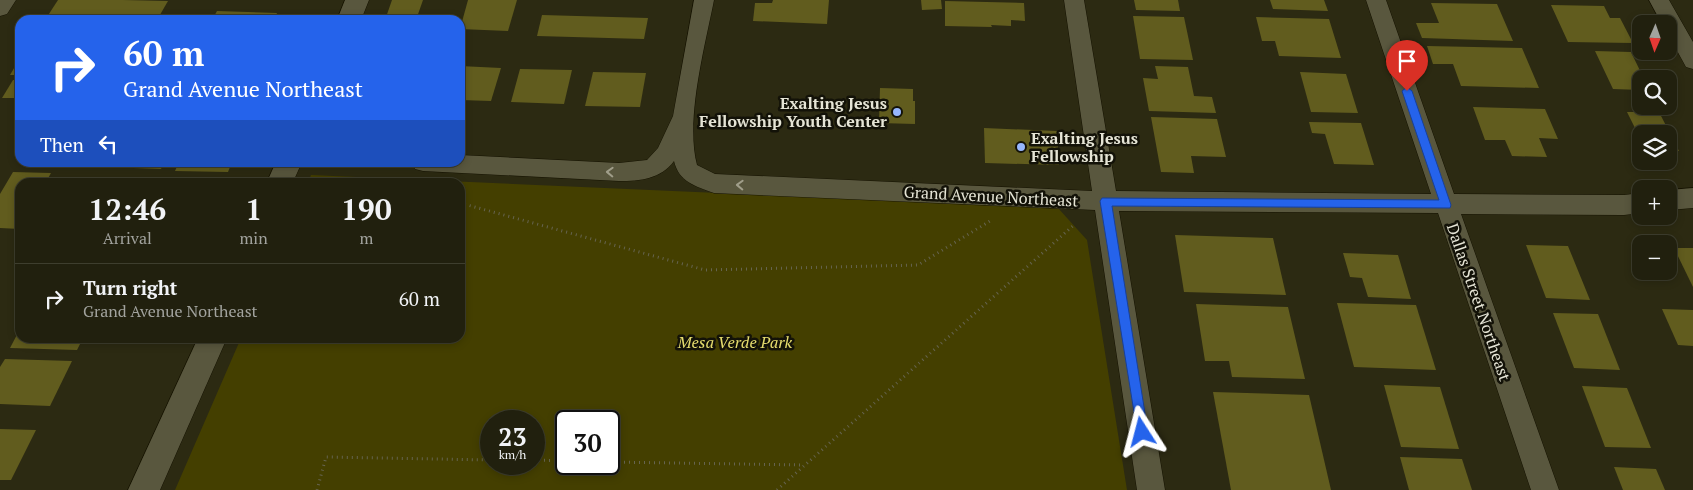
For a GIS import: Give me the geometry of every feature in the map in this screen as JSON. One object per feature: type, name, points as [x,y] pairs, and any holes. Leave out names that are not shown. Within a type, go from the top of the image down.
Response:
[{"type":"street","points":[[0,9],[6,0]]},
{"type":"street","points":[[351,15],[358,0]]},
{"type":"street","points":[[465,164],[619,172],[648,170],[658,166],[664,159],[684,115],[704,0]]},
{"type":"street","points":[[1074,0],[1151,490]]},
{"type":"street","name":"Dallas Street Northeast","points":[[1376,0],[1545,490]]},
{"type":"street","points":[[1659,0],[1693,61]]},
{"type":"street","name":"Grand Avenue Northeast","points":[[684,115],[685,162],[688,169],[701,178],[714,183],[1106,201],[1446,205],[1632,203]]},
{"type":"street","points":[[1677,199],[1693,198]]},
{"type":"street","points":[[144,490],[210,343]]},
{"type":"path","points":[[465,204],[705,270],[918,265],[988,221],[997,221]]},
{"type":"path","points":[[776,490],[1079,220],[1070,220]]},
{"type":"path","points":[[317,490],[326,457],[480,460]]},
{"type":"path","points":[[620,462],[804,465]]},
{"type":"green space","name":"Mesa Verde Park","points":[[311,175],[379,178],[310,178]]},
{"type":"green space","name":"Mesa Verde Park","points":[[465,182],[1058,208],[1087,240],[1127,490],[175,490],[239,343],[465,343]]},
{"type":"building","points":[[58,0],[168,1],[160,15],[48,15]]},
{"type":"building","points":[[392,0],[423,0],[418,15],[387,15]]},
{"type":"building","points":[[468,0],[517,0],[508,31],[465,29],[464,15]]},
{"type":"building","points":[[773,0],[829,0],[827,24],[753,21],[755,3],[772,3]]},
{"type":"building","points":[[921,0],[941,0],[942,9],[922,10]]},
{"type":"building","points":[[1134,0],[1178,0],[1180,11],[1136,10]]},
{"type":"building","points":[[1270,0],[1324,0],[1328,11],[1273,9]]},
{"type":"building","points":[[945,1],[1024,3],[1025,21],[1011,20],[1011,26],[945,26]]},
{"type":"building","points":[[1431,3],[1497,4],[1513,41],[1422,38],[1416,23],[1439,23]]},
{"type":"building","points":[[1551,5],[1604,6],[1610,18],[1620,18],[1632,43],[1568,42]]},
{"type":"building","points":[[217,11],[277,13],[276,15],[215,15]]},
{"type":"building","points":[[542,15],[648,18],[644,39],[537,36]]},
{"type":"building","points":[[1133,16],[1184,17],[1193,60],[1140,59]]},
{"type":"building","points":[[1256,17],[1329,19],[1341,58],[1279,56],[1275,41],[1262,41]]},
{"type":"building","points":[[1427,46],[1522,48],[1539,88],[1461,86],[1453,64],[1433,64]]},
{"type":"building","points":[[1595,51],[1631,52],[1632,60],[1635,60],[1640,70],[1632,70],[1632,90],[1613,89]]},
{"type":"building","points":[[15,66],[15,75],[10,75]]},
{"type":"building","points":[[465,66],[501,68],[491,101],[465,100]]},
{"type":"building","points":[[1155,66],[1188,67],[1194,96],[1212,97],[1216,113],[1149,111],[1143,78],[1158,79]]},
{"type":"building","points":[[520,69],[572,70],[564,104],[511,102]]},
{"type":"building","points":[[593,72],[646,73],[640,107],[585,106]]},
{"type":"building","points":[[1300,72],[1346,74],[1358,113],[1311,112]]},
{"type":"building","points":[[13,80],[15,80],[15,98],[2,98]]},
{"type":"building","name":"Exalting Jesus Fellowship Youth Center","points":[[880,88],[913,89],[915,124],[879,123]]},
{"type":"building","points":[[1473,107],[1545,109],[1558,139],[1539,138],[1547,157],[1512,156],[1505,140],[1485,140]]},
{"type":"building","points":[[1627,112],[1632,112],[1632,115],[1661,115],[1666,125],[1634,125]]},
{"type":"building","points":[[1151,117],[1217,119],[1226,157],[1191,156],[1194,173],[1161,172]]},
{"type":"building","points":[[1309,122],[1361,123],[1374,165],[1334,164],[1325,134],[1312,133]]},
{"type":"building","name":"Exalting Jesus Fellowship","points":[[984,128],[1057,131],[1059,165],[985,163]]},
{"type":"building","points":[[106,167],[162,167],[161,169]]},
{"type":"building","points":[[177,167],[230,167],[228,172],[175,171]]},
{"type":"building","points":[[13,172],[51,173],[48,178],[15,178],[15,229],[0,228],[0,194]]},
{"type":"building","points":[[1175,235],[1273,238],[1286,295],[1184,292]]},
{"type":"building","points":[[1526,245],[1568,246],[1590,300],[1546,298]]},
{"type":"building","points":[[1677,248],[1693,248],[1693,287],[1677,254]]},
{"type":"building","points":[[1343,253],[1398,255],[1411,299],[1368,297],[1362,278],[1350,277]]},
{"type":"building","points":[[1337,303],[1416,305],[1436,370],[1354,367]]},
{"type":"building","points":[[1196,304],[1288,307],[1305,379],[1232,377],[1229,361],[1205,361]]},
{"type":"building","points":[[1662,309],[1693,310],[1693,346],[1678,345]]},
{"type":"building","points":[[1553,313],[1598,314],[1620,370],[1574,368]]},
{"type":"building","points":[[15,338],[15,343],[80,343],[77,350],[10,348]]},
{"type":"building","points":[[5,359],[72,361],[50,406],[0,404],[0,367]]},
{"type":"building","points":[[1384,385],[1440,387],[1459,449],[1401,447]]},
{"type":"building","points":[[1582,386],[1627,388],[1651,448],[1605,447]]},
{"type":"building","points":[[1213,392],[1309,395],[1331,490],[1231,490]]},
{"type":"building","points":[[0,429],[36,430],[11,480],[0,480]]},
{"type":"building","points":[[1400,457],[1462,459],[1472,490],[1409,490]]},
{"type":"building","points":[[1614,467],[1656,469],[1665,490],[1623,490]]},
{"type":"place","name":"Exalting Jesus Fellowship Youth Center","points":[[897,112]]},
{"type":"place","name":"Exalting Jesus Fellowship","points":[[1021,147]]},
{"type":"route","points":[[1142,432],[1106,201],[1446,205],[1407,91]]}]
